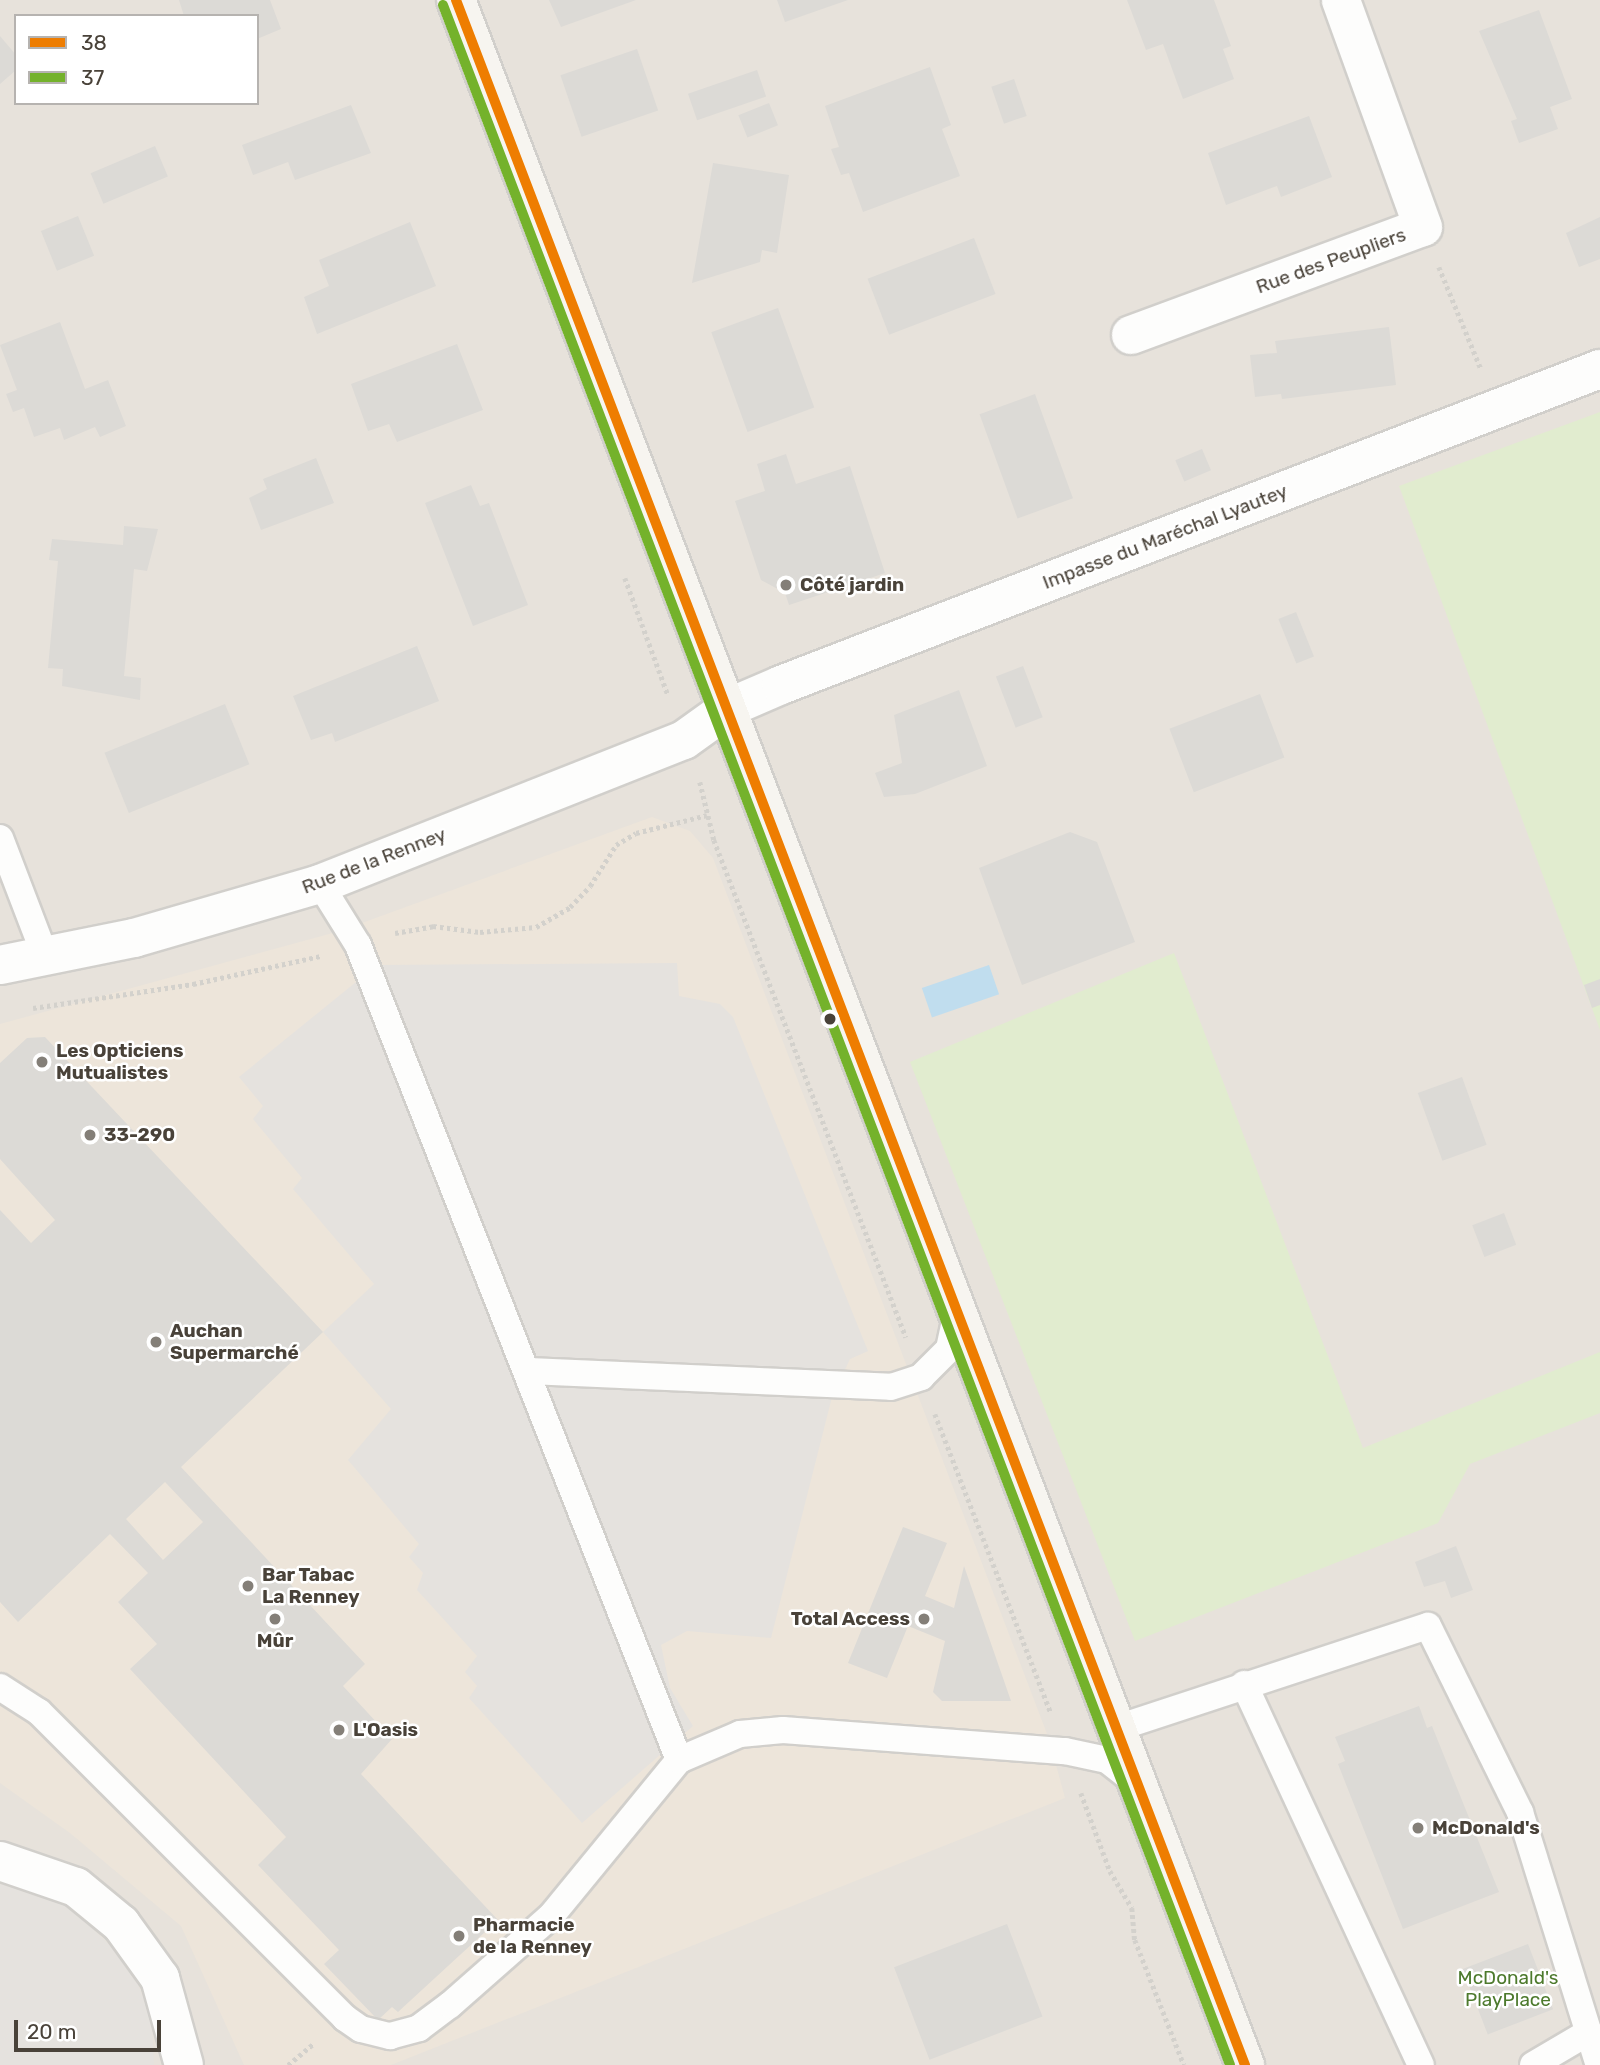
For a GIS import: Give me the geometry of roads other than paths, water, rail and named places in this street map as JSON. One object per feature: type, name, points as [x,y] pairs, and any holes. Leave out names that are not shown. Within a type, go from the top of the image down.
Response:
[{"type":"main road","points":[[456,0],[730,707],[956,1315],[1245,2065]]},
{"type":"street","name":"Rue des Peupliers","points":[[1131,335],[1423,227],[1353,3]]},
{"type":"street","name":"Impasse du Maréchal Lyautey","points":[[730,707],[1600,369]]},
{"type":"street","name":"Rue de la Renney","points":[[0,965],[134,938],[320,884],[684,740],[730,707]]},
{"type":"street","points":[[0,1861],[76,1888],[121,1924],[160,1979],[184,2065]]},
{"type":"lane","points":[[0,838],[45,956]]},
{"type":"lane","points":[[320,884],[358,945],[529,1371],[678,1760]]},
{"type":"lane","points":[[529,1371],[849,1382],[891,1387],[921,1377],[950,1349],[956,1315]]},
{"type":"lane","points":[[1117,1728],[1244,1684],[1428,1626],[1520,1812],[1599,2065]]},
{"type":"lane","points":[[1244,1684],[1421,2065]]},
{"type":"lane","points":[[0,1688],[39,1712],[345,2018],[361,2029],[390,2036],[419,2028],[552,1915],[678,1760],[740,1734],[783,1730],[1065,1751],[1107,1760],[1139,1786]]},
{"type":"lane","points":[[1533,2065],[1589,2032]]},
{"type":"water","points":[[989,965],[999,994],[932,1017],[922,988]]},
{"type":"place","name":"Côté jardin","points":[[786,585]]},
{"type":"place","name":"Les Opticiens Mutualistes","points":[[42,1062]]},
{"type":"place","name":"33-290","points":[[90,1135]]},
{"type":"place","name":"Auchan Supermarché","points":[[156,1342]]},
{"type":"place","name":"Bar Tabac La Renney","points":[[248,1586]]},
{"type":"place","name":"Mûr","points":[[275,1619]]},
{"type":"place","name":"Total Access","points":[[924,1619]]},
{"type":"place","name":"L'Oasis","points":[[339,1730]]},
{"type":"place","name":"McDonald's","points":[[1418,1828]]},
{"type":"place","name":"Pharmacie de la Renney","points":[[459,1936]]},
{"type":"park label","name":"McDonald's PlayPlace","points":[[1508,1989]]}]
